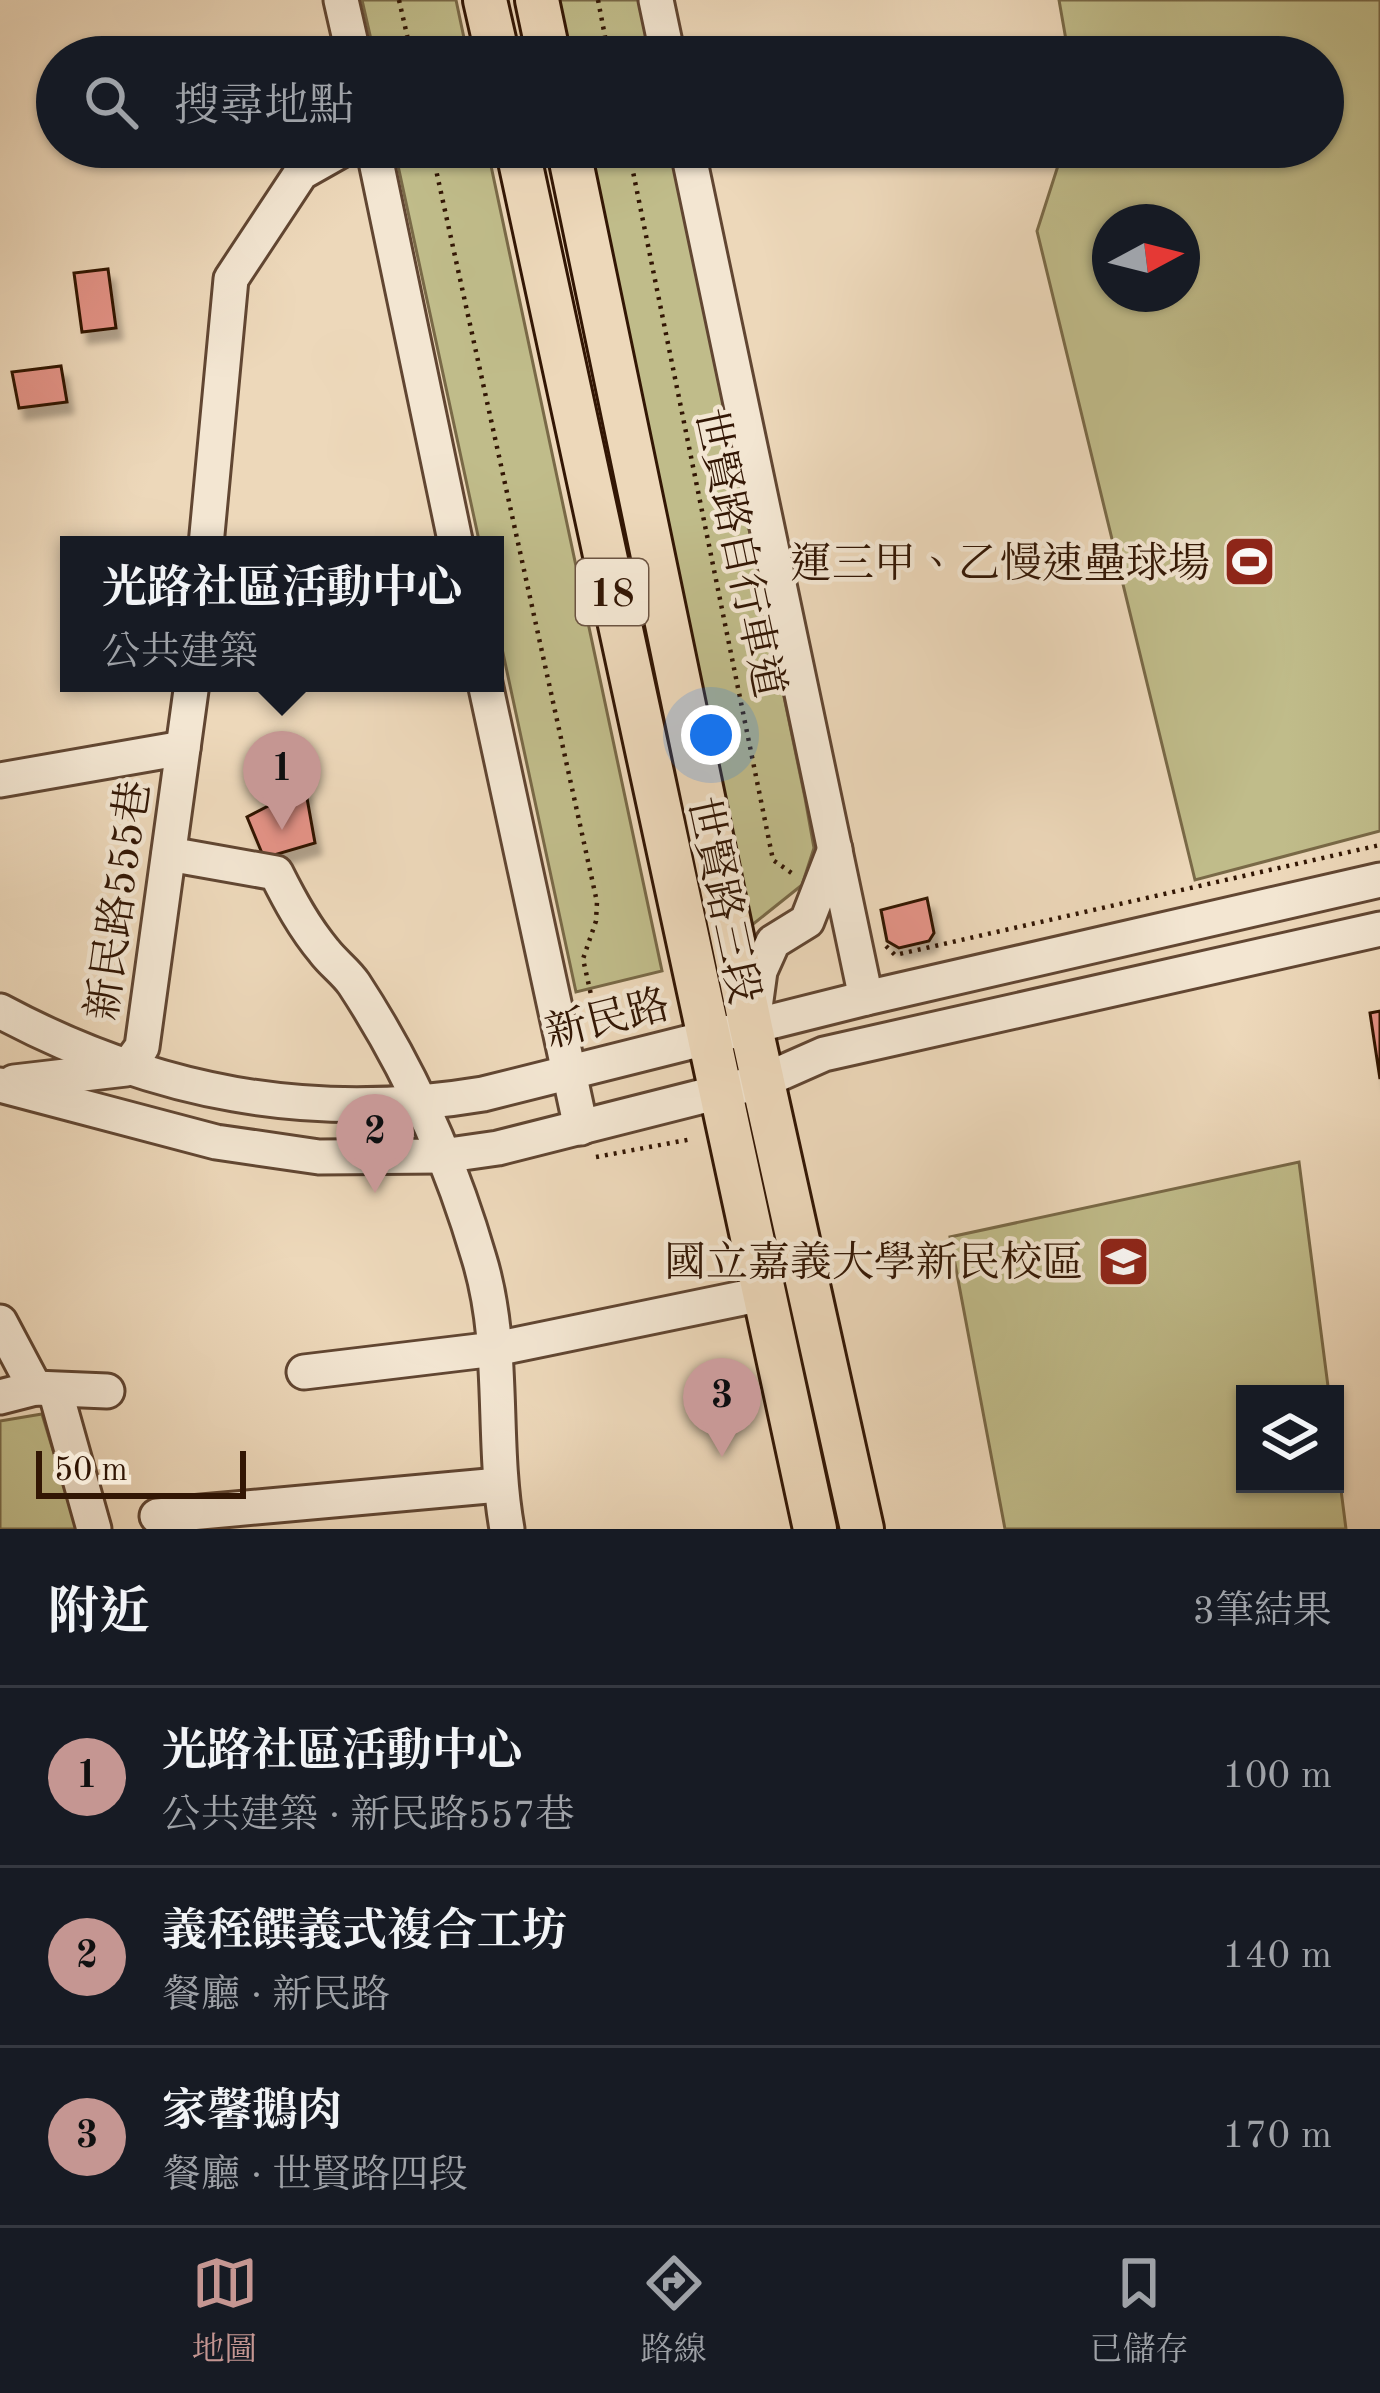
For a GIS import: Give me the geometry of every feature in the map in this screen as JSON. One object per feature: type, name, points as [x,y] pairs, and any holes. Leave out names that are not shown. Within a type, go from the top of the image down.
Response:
[{"type":"main road","points":[[485,0],[493,36]]},
{"type":"main road","points":[[537,0],[545,36]]},
{"type":"main road","name":"世賢路三段","points":[[522,168],[708,1038]]},
{"type":"main road","name":"世賢路三段","points":[[572,168],[752,1028]]},
{"type":"main road","name":"18","points":[[752,1028],[862,1529]]},
{"type":"main road","name":"18","points":[[708,1038],[815,1529]]},
{"type":"street","points":[[341,0],[349,36]]},
{"type":"street","points":[[656,0],[664,36]]},
{"type":"street","points":[[207,536],[231,279],[301,173],[310,168]]},
{"type":"street","points":[[377,168],[454,536]]},
{"type":"street","points":[[691,168],[866,998]]},
{"type":"street","name":"新民路555巷","points":[[0,1084],[126,1069],[142,1048],[191,692]]},
{"type":"street","points":[[487,692],[582,1144]]},
{"type":"street","points":[[0,780],[183,748]]},
{"type":"street","name":"世賢路三段","points":[[752,1028],[760,971],[773,942],[807,921],[836,849]]},
{"type":"street","points":[[170,854],[277,873],[304,924],[351,979],[421,1105],[479,1259],[495,1348],[500,1485],[507,1529]]},
{"type":"street","name":"新民路","points":[[0,1011],[126,1069],[220,1094],[348,1107],[421,1105],[1380,880]]},
{"type":"street","points":[[0,1084],[216,1142],[319,1157],[442,1156],[582,1144],[719,1091],[764,1081],[824,1054],[1380,929]]},
{"type":"street","points":[[304,1372],[495,1348],[762,1294]]},
{"type":"street","points":[[0,1322],[45,1389],[94,1529]]},
{"type":"street","points":[[0,1397],[45,1389],[107,1391]]},
{"type":"street","points":[[158,1516],[500,1485]]},
{"type":"path","points":[[399,0],[407,36]]},
{"type":"path","points":[[598,0],[605,36]]},
{"type":"path","points":[[436,168],[597,902],[583,959],[594,1008]]},
{"type":"path","name":"世賢路自行車道","points":[[632,168],[773,860],[800,879],[807,921]]},
{"type":"path","points":[[883,944],[895,955],[1380,844]]},
{"type":"path","points":[[582,1144],[692,1139]]},
{"type":"shaded area","points":[[362,0],[456,0],[464,36],[370,36]]},
{"type":"shaded area","points":[[557,0],[640,0],[648,36],[565,36]]},
{"type":"shaded area","name":"運三甲、乙慢速壘球場","points":[[1059,0],[1380,0],[1380,831],[1195,880],[1037,231],[1057,168],[1344,168],[1344,36],[1065,36]]},
{"type":"shaded area","points":[[399,168],[491,168],[662,971],[576,992],[504,658],[504,536],[478,536]]},
{"type":"shaded area","points":[[591,168],[674,168],[805,798],[814,848],[802,885],[747,929]]},
{"type":"shaded area","points":[[1299,1162],[1328,1385],[1236,1385],[1236,1493],[1341,1493],[1346,1529],[1005,1529],[950,1237]]},
{"type":"shaded area","points":[[42,1414],[77,1529],[0,1529],[0,1421]]},
{"type":"building","points":[[108,269],[116,328],[82,332],[74,273]]},
{"type":"building","points":[[61,366],[67,402],[19,408],[12,372]]},
{"type":"building","points":[[305,787],[315,843],[264,858],[247,817]]},
{"type":"building","points":[[927,898],[934,933],[929,941],[899,948],[887,941],[881,910]]},
{"type":"building","points":[[1380,1011],[1380,1079],[1370,1013]]},
{"type":"place","name":"運三甲、乙慢速壘球場","points":[[1249,562]]},
{"type":"place","name":"光路社區活動中心","points":[[282,830]]},
{"type":"place","name":"義秷饌義式複合工坊","points":[[375,1193]]},
{"type":"place","name":"國立嘉義大學新民校區","points":[[1123,1261]]},
{"type":"place","name":"家馨鵝肉","points":[[722,1457]]}]
